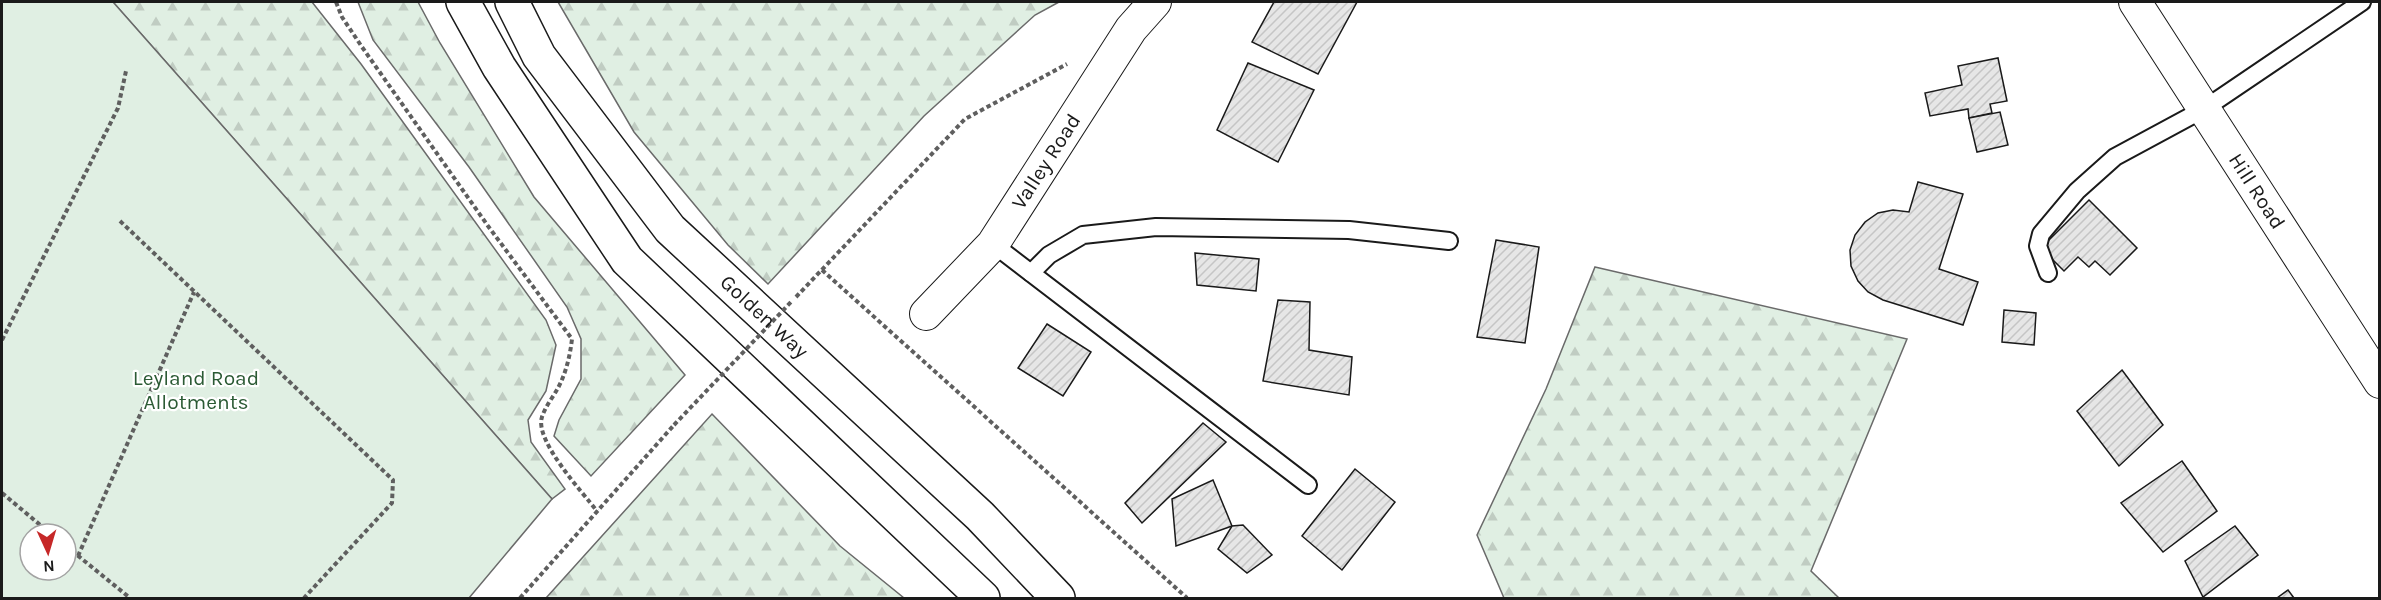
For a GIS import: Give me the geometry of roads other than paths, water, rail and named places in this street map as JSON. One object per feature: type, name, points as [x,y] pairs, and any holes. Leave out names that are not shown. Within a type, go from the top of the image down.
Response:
[{"type":"highway","points":[[463,2],[499,68],[627,260],[983,598]]},
{"type":"highway","name":"Golden Way","points":[[512,2],[539,56],[670,229],[980,516],[1058,598]]},
{"type":"street","name":"Valley Road","points":[[926,314],[993,244],[1131,29],[1155,2]]},
{"type":"street","name":"Hill Road","points":[[2135,2],[2379,382]]},
{"type":"lane","points":[[2048,273],[2038,246],[2041,234],[2077,191],[2115,157],[2204,109],[2362,2]]},
{"type":"lane","points":[[1031,273],[1049,255],[1083,235],[1156,227],[1349,230],[1449,242]]},
{"type":"lane","points":[[993,244],[1308,485]]},
{"type":"park label","name":"Leyland Road Allotments","points":[[196,390]]}]
